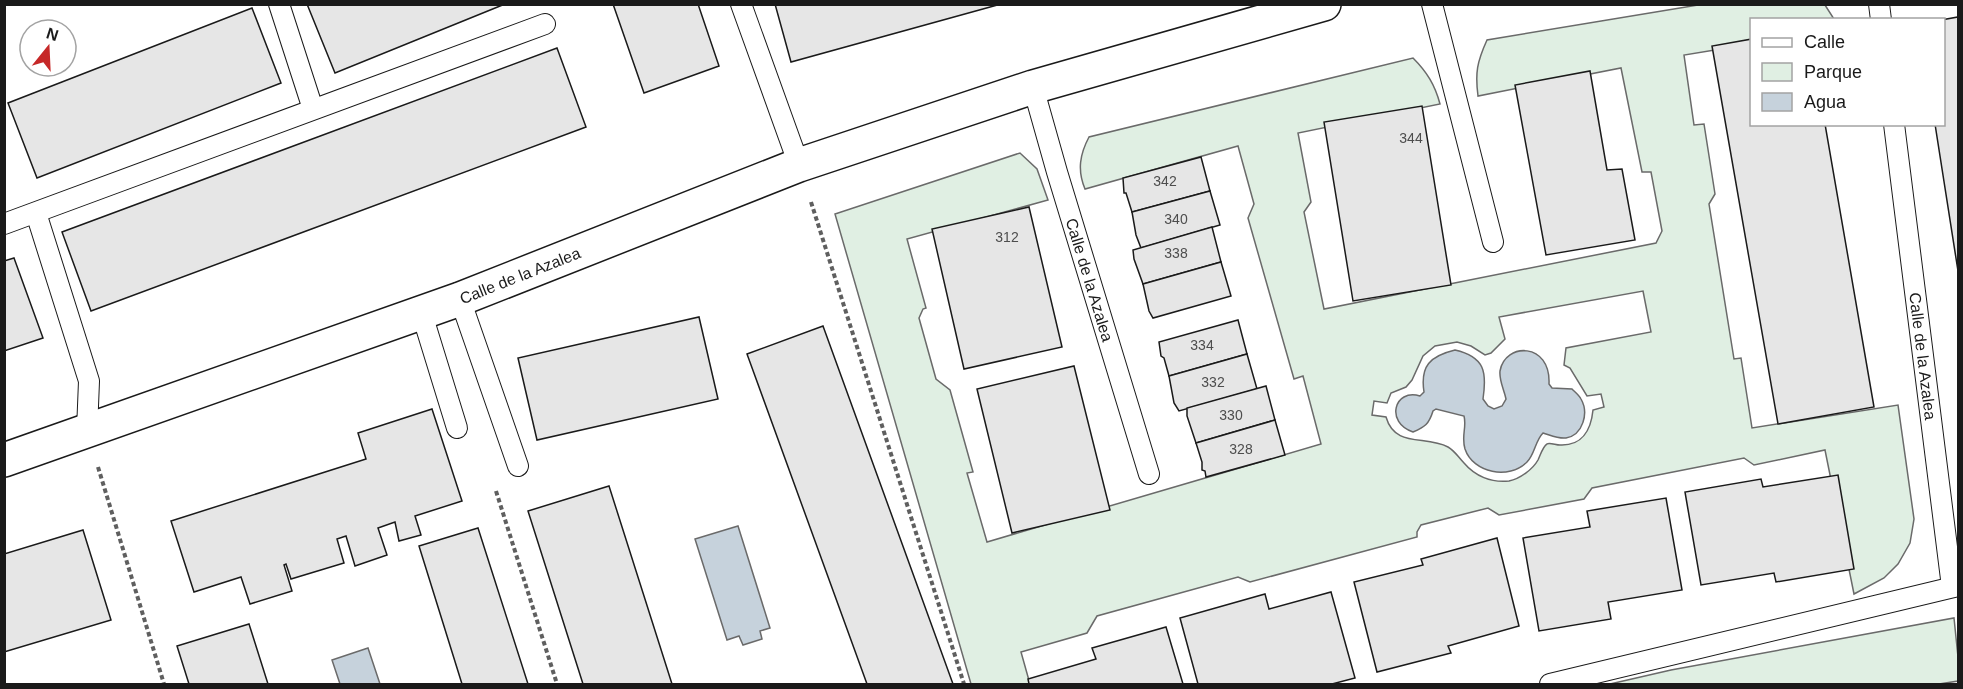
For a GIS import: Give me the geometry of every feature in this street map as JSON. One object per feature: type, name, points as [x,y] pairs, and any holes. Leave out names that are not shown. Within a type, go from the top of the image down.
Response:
[{"type":"street","name":"Calle de la Azalea","points":[[4,460],[460,298],[799,165],[1033,87],[1324,4]]},
{"type":"lane","points":[[279,4],[313,109]]},
{"type":"lane","points":[[741,4],[799,165]]},
{"type":"lane","points":[[1432,4],[1493,242]]},
{"type":"lane","points":[[4,224],[545,24]]},
{"type":"lane","name":"Calle de la Azalea","points":[[1033,87],[1060,184],[1149,474]]},
{"type":"lane","name":"Calle de la Azalea","points":[[1550,684],[1955,586],[1894,126]]},
{"type":"lane","points":[[36,213],[89,381],[87,431]]},
{"type":"lane","points":[[460,298],[518,466]]},
{"type":"lane","points":[[421,311],[456,428]]},
{"type":"path","points":[[799,165],[964,684]]},
{"type":"path","points":[[87,431],[164,684]]},
{"type":"path","points":[[494,484],[557,684]]},
{"type":"green space","points":[[1698,5],[1825,5],[1833,18],[1750,18],[1750,44],[1684,55],[1694,125],[1704,124],[1715,194],[1709,204],[1734,359],[1741,358],[1752,428],[1898,405],[1914,519],[1910,543],[1898,564],[1884,578],[1854,594],[1825,450],[1754,465],[1744,458],[1592,488],[1584,499],[1499,515],[1488,508],[1421,525],[1417,537],[1250,582],[1238,577],[1097,616],[1087,633],[1021,652],[1030,684],[971,684],[835,214],[1020,153],[1037,169],[1048,200],[907,239],[926,308],[923,309],[919,318],[936,379],[950,390],[973,472],[967,473],[987,542],[1321,444],[1303,376],[1294,379],[1248,218],[1254,204],[1238,146],[1085,189],[1081,175],[1081,162],[1089,137],[1413,58],[1430,79],[1440,104],[1298,133],[1311,202],[1304,212],[1324,309],[1656,243],[1662,231],[1651,172],[1642,172],[1621,68],[1478,96],[1477,81],[1481,55],[1487,40]],"holes":[[[1643,291],[1651,332],[1566,348],[1564,365],[1570,368],[1587,396],[1601,394],[1604,407],[1593,410],[1590,424],[1580,440],[1568,445],[1547,444],[1533,467],[1513,480],[1496,481],[1484,478],[1468,468],[1448,447],[1404,437],[1390,427],[1386,417],[1372,415],[1374,401],[1387,403],[1391,393],[1406,387],[1412,380],[1423,356],[1435,346],[1457,342],[1471,346],[1485,355],[1491,353],[1505,339],[1499,317]]]},
{"type":"green space","points":[[1954,618],[1958,681],[1939,684],[1610,684],[1671,670]]},
{"type":"water","points":[[1455,350],[1473,357],[1482,367],[1485,381],[1483,399],[1488,406],[1494,409],[1502,406],[1506,399],[1500,375],[1504,362],[1518,351],[1536,354],[1543,360],[1548,370],[1549,384],[1552,388],[1572,389],[1580,398],[1584,417],[1577,433],[1566,438],[1543,433],[1527,462],[1519,468],[1502,472],[1483,468],[1469,457],[1464,444],[1464,416],[1436,409],[1421,428],[1413,432],[1404,428],[1396,415],[1399,402],[1411,395],[1420,396],[1424,392],[1425,369],[1439,355]]},
{"type":"water","points":[[738,526],[770,628],[760,631],[762,639],[743,645],[739,636],[727,640],[695,539]]},
{"type":"water","points":[[368,648],[380,684],[340,684],[332,660]]},
{"type":"building","points":[[307,4],[505,4],[335,73]]},
{"type":"building","points":[[613,4],[698,4],[719,66],[644,93]]},
{"type":"building","points":[[775,4],[1001,4],[791,62]]},
{"type":"building","points":[[252,8],[281,83],[37,178],[8,103],[72,78],[78,78],[78,76]]},
{"type":"building","points":[[1958,17],[1958,271],[1935,126],[1945,126],[1945,19]]},
{"type":"building","points":[[1750,39],[1750,126],[1825,126],[1874,407],[1778,424],[1712,46]]},
{"type":"building","points":[[557,48],[586,127],[91,311],[62,232]]},
{"type":"building","points":[[1590,71],[1607,170],[1622,169],[1635,240],[1546,255],[1515,85]]},
{"type":"building","points":[[1422,106],[1451,285],[1353,301],[1324,122]]},
{"type":"building","points":[[1201,157],[1210,191],[1132,212],[1126,193],[1124,193],[1123,178]]},
{"type":"building","points":[[1210,191],[1220,225],[1141,248],[1132,212]]},
{"type":"building","points":[[1029,207],[1062,347],[964,369],[932,229]]},
{"type":"building","points":[[1212,227],[1221,262],[1143,284],[1133,250]]},
{"type":"building","points":[[14,258],[43,338],[4,351],[4,261]]},
{"type":"building","points":[[1221,262],[1231,296],[1153,318],[1149,311],[1143,284]]},
{"type":"building","points":[[699,317],[718,399],[537,440],[518,358]]},
{"type":"building","points":[[1238,320],[1247,354],[1169,376],[1164,358],[1161,356],[1159,342]]},
{"type":"building","points":[[823,326],[953,684],[867,684],[747,354]]},
{"type":"building","points":[[1247,354],[1257,389],[1179,411],[1174,403],[1169,376]]},
{"type":"building","points":[[1074,366],[1110,510],[1012,533],[977,389]]},
{"type":"building","points":[[1266,386],[1275,420],[1196,443],[1187,416],[1187,408]]},
{"type":"building","points":[[432,409],[462,501],[415,516],[421,535],[399,541],[395,522],[378,528],[387,555],[355,566],[346,536],[337,539],[344,563],[291,579],[286,564],[284,565],[292,591],[250,604],[241,577],[194,592],[171,521],[366,459],[358,433]]},
{"type":"building","points":[[1275,420],[1285,455],[1206,477],[1205,471],[1202,470],[1196,443]]},
{"type":"building","points":[[1838,475],[1854,569],[1776,582],[1774,573],[1701,585],[1685,492],[1761,479],[1763,487]]},
{"type":"building","points":[[609,486],[672,684],[583,684],[528,511]]},
{"type":"building","points":[[1666,498],[1682,590],[1608,602],[1611,619],[1539,631],[1523,538],[1590,527],[1587,511]]},
{"type":"building","points":[[478,528],[528,684],[462,684],[419,546]]},
{"type":"building","points":[[83,530],[111,620],[4,652],[4,554]]},
{"type":"building","points":[[1497,538],[1519,626],[1448,646],[1451,653],[1377,672],[1354,582],[1423,565],[1421,559]]},
{"type":"building","points":[[1331,592],[1355,678],[1332,684],[1198,684],[1180,618],[1265,594],[1269,609]]},
{"type":"building","points":[[249,624],[268,684],[189,684],[177,646]]},
{"type":"building","points":[[1166,627],[1183,684],[1029,684],[1028,679],[1096,659],[1092,648]]}]
